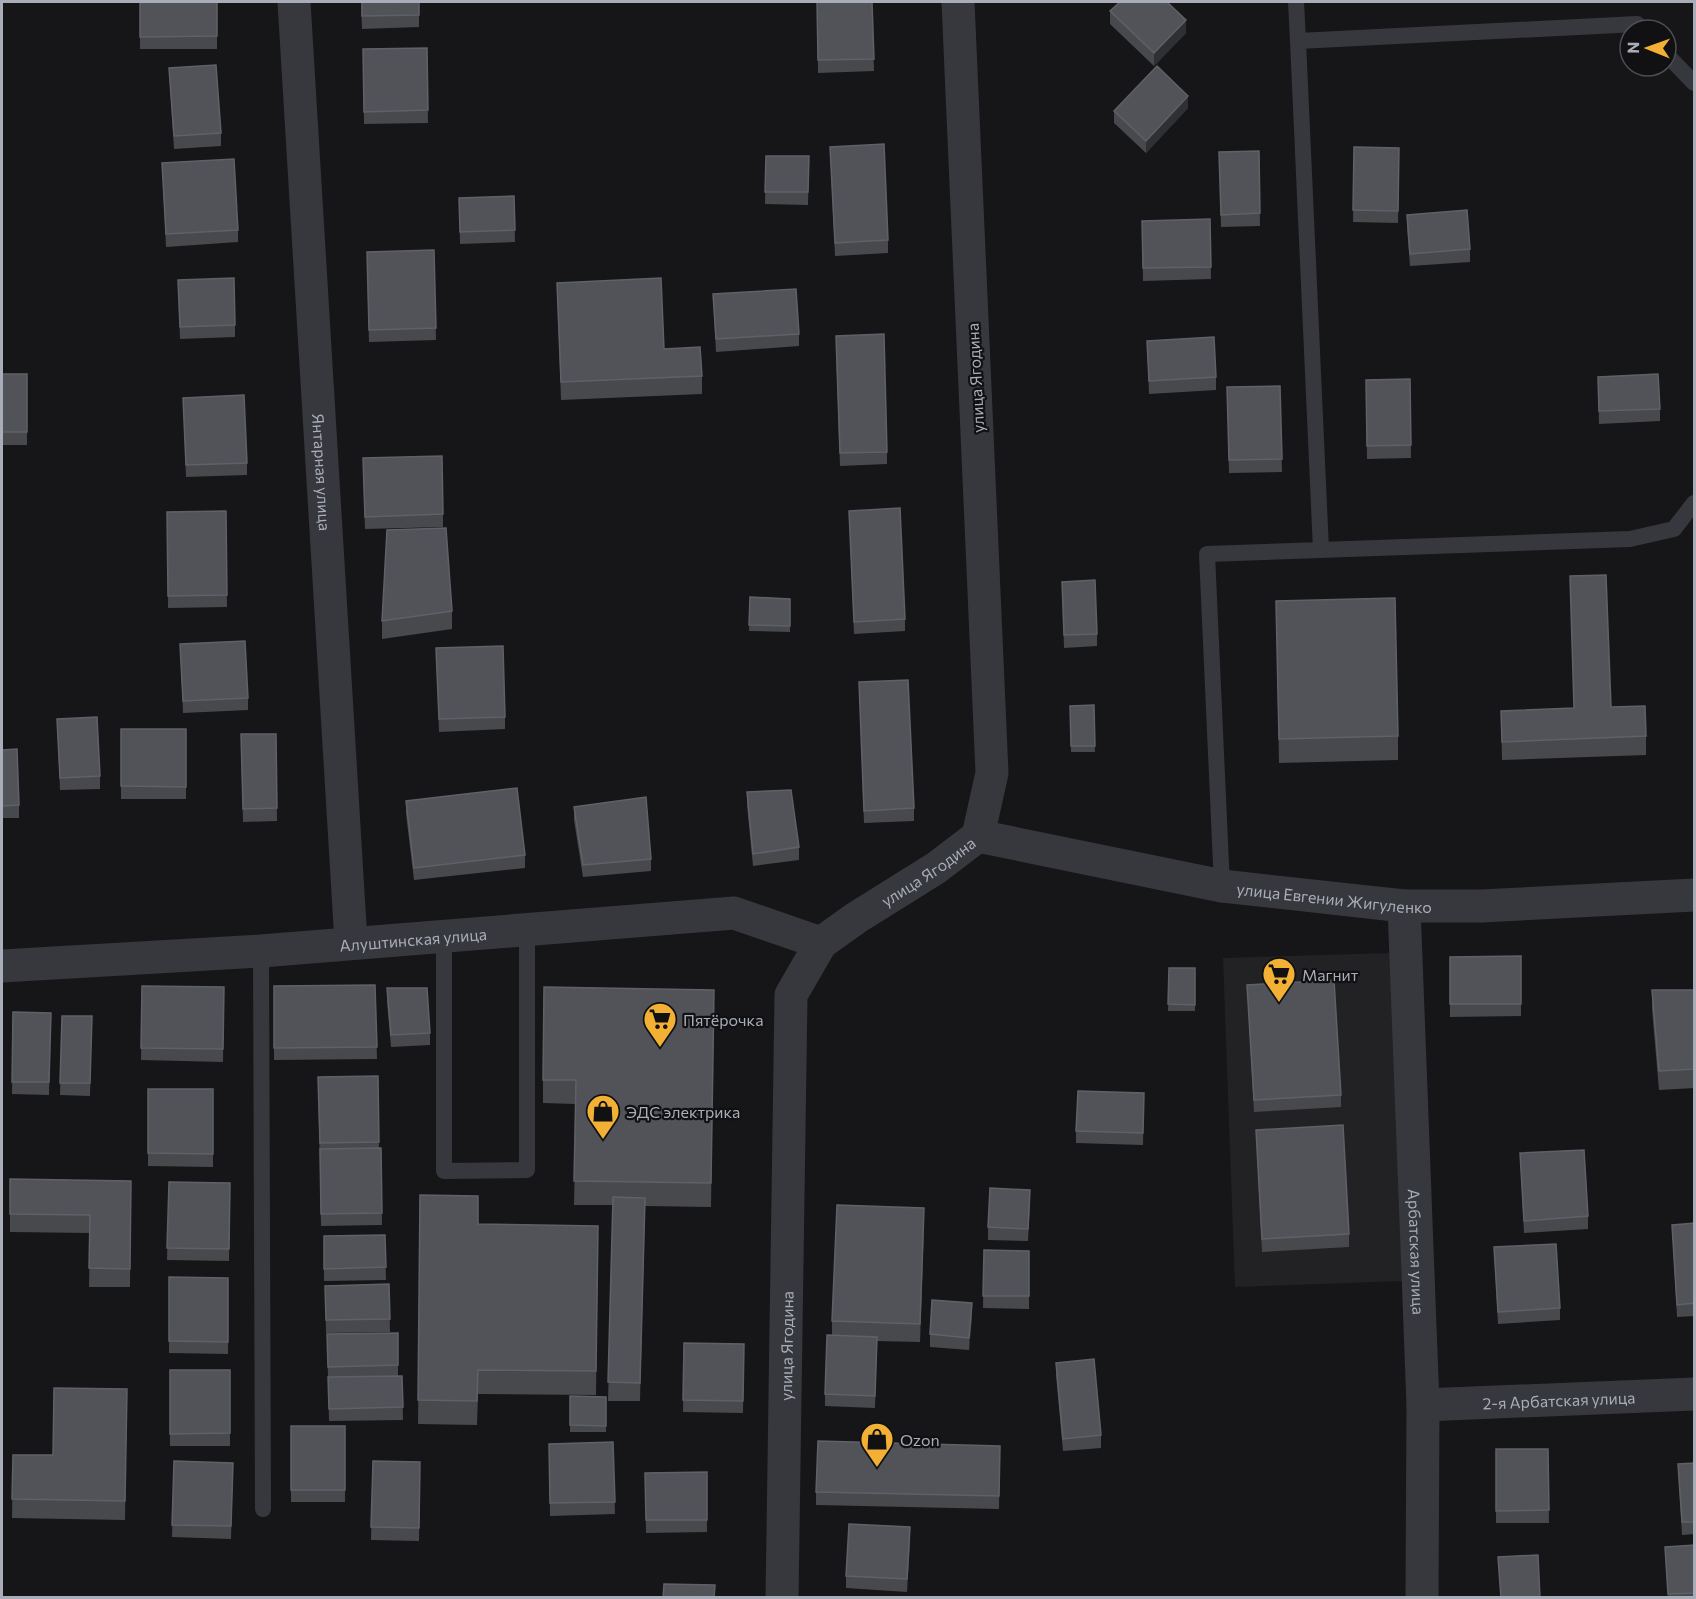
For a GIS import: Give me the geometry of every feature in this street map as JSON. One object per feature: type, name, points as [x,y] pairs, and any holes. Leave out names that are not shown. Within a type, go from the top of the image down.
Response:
[{"type":"street","name":"Янтарная улица","points":[[294,2],[351,942]]},
{"type":"street","name":"улица Ягодина","points":[[782,1598],[791,995],[821,943],[855,918],[936,868],[978,836],[992,773],[958,2]]},
{"type":"street","name":"улица Евгении Жигуленко","points":[[978,836],[1222,886],[1404,906],[1482,906],[1695,895]]},
{"type":"street","name":"Арбатская улица","points":[[1404,906],[1423,1406],[1422,1598]]},
{"type":"street","name":"Алуштинская улица","points":[[2,966],[261,951],[734,913],[821,943]]},
{"type":"street","name":"2-я Арбатская улица","points":[[1423,1406],[1695,1394]]},
{"type":"lane","points":[[1296,2],[1322,550]]},
{"type":"lane","points":[[1298,41],[1618,25]]},
{"type":"lane","points":[[1678,66],[1695,83]]},
{"type":"lane","points":[[1222,886],[1207,554],[1630,539],[1674,529],[1695,503]]},
{"type":"lane","points":[[444,935],[444,1171],[527,1170],[526,930]]},
{"type":"lane","points":[[261,951],[263,1509]]},
{"type":"shaded area","points":[[1392,953],[1402,1281],[1235,1287],[1223,958]]},
{"type":"building","points":[[140,2],[217,2],[217,36],[140,37]]},
{"type":"building","points":[[362,2],[419,2],[419,15],[362,16]]},
{"type":"building","points":[[817,2],[872,2],[874,59],[818,60]]},
{"type":"building","points":[[1120,2],[1167,2],[1186,20],[1154,53],[1110,11]]},
{"type":"building","points":[[427,48],[428,110],[364,112],[363,49]]},
{"type":"building","points":[[216,65],[221,133],[174,136],[169,68]]},
{"type":"building","points":[[1157,66],[1188,96],[1146,141],[1114,111]]},
{"type":"building","points":[[884,144],[888,240],[835,243],[830,147]]},
{"type":"building","points":[[1354,147],[1399,148],[1398,211],[1353,210]]},
{"type":"building","points":[[1259,151],[1260,213],[1221,215],[1219,152]]},
{"type":"building","points":[[766,156],[809,156],[808,192],[765,192]]},
{"type":"building","points":[[234,159],[238,230],[166,234],[162,163]]},
{"type":"building","points":[[514,196],[515,230],[460,232],[459,198]]},
{"type":"building","points":[[1467,210],[1470,249],[1410,254],[1407,215]]},
{"type":"building","points":[[1210,219],[1211,267],[1143,268],[1142,221]]},
{"type":"building","points":[[434,250],[436,328],[369,330],[367,252]]},
{"type":"building","points":[[234,278],[235,325],[180,327],[178,280]]},
{"type":"building","points":[[661,278],[664,349],[700,347],[702,376],[561,382],[557,283]]},
{"type":"building","points":[[796,289],[799,334],[716,339],[713,294]]},
{"type":"building","points":[[884,334],[887,452],[840,453],[836,336]]},
{"type":"building","points":[[1214,337],[1216,377],[1149,381],[1147,341]]},
{"type":"building","points":[[2,374],[27,374],[27,432],[2,432]]},
{"type":"building","points":[[1658,374],[1660,409],[1599,411],[1598,377]]},
{"type":"building","points":[[1410,379],[1411,445],[1367,446],[1366,380]]},
{"type":"building","points":[[1280,386],[1282,459],[1229,460],[1227,387]]},
{"type":"building","points":[[244,395],[247,463],[186,465],[183,398]]},
{"type":"building","points":[[442,456],[443,514],[365,517],[363,458]]},
{"type":"building","points":[[900,508],[905,619],[854,622],[849,511]]},
{"type":"building","points":[[226,511],[227,595],[168,596],[167,512]]},
{"type":"building","points":[[446,528],[452,611],[382,621],[387,530]]},
{"type":"building","points":[[1606,575],[1611,707],[1645,706],[1646,736],[1502,742],[1501,711],[1574,708],[1570,576]]},
{"type":"building","points":[[1095,580],[1097,634],[1064,635],[1062,582]]},
{"type":"building","points":[[750,597],[790,599],[790,626],[749,625]]},
{"type":"building","points":[[1395,598],[1398,736],[1279,739],[1276,601]]},
{"type":"building","points":[[245,641],[248,698],[183,701],[180,644]]},
{"type":"building","points":[[503,646],[505,717],[439,719],[436,648]]},
{"type":"building","points":[[908,680],[914,808],[864,811],[859,682]]},
{"type":"building","points":[[1094,705],[1095,746],[1071,746],[1070,706]]},
{"type":"building","points":[[97,717],[100,776],[60,778],[57,719]]},
{"type":"building","points":[[121,729],[186,729],[186,787],[121,786]]},
{"type":"building","points":[[241,734],[276,734],[277,808],[243,809]]},
{"type":"building","points":[[17,749],[19,805],[2,806],[2,750]]},
{"type":"building","points":[[517,788],[525,855],[414,868],[406,801]]},
{"type":"building","points":[[791,790],[799,847],[753,854],[747,792]]},
{"type":"building","points":[[646,797],[651,859],[583,865],[574,807]]},
{"type":"building","points":[[1521,956],[1521,1004],[1450,1004],[1450,957]]},
{"type":"building","points":[[1169,968],[1195,968],[1195,1005],[1168,1004]]},
{"type":"building","points":[[1334,980],[1341,1095],[1254,1100],[1247,985]]},
{"type":"building","points":[[375,985],[377,1047],[274,1048],[274,986]]},
{"type":"building","points":[[142,986],[224,987],[223,1049],[141,1048]]},
{"type":"building","points":[[544,987],[714,990],[711,1183],[574,1181],[576,1080],[543,1080]]},
{"type":"building","points":[[387,988],[427,988],[430,1033],[391,1035]]},
{"type":"building","points":[[1652,990],[1695,990],[1695,1069],[1659,1071]]},
{"type":"building","points":[[13,1012],[51,1013],[49,1082],[12,1082]]},
{"type":"building","points":[[62,1016],[92,1016],[90,1083],[60,1083]]},
{"type":"building","points":[[378,1076],[379,1142],[320,1143],[318,1077]]},
{"type":"building","points":[[148,1089],[213,1089],[213,1154],[148,1153]]},
{"type":"building","points":[[1078,1091],[1144,1093],[1143,1133],[1076,1131]]},
{"type":"building","points":[[1343,1125],[1349,1234],[1262,1239],[1256,1130]]},
{"type":"building","points":[[381,1148],[382,1213],[321,1214],[320,1149]]},
{"type":"building","points":[[1584,1150],[1588,1216],[1524,1221],[1520,1153]]},
{"type":"building","points":[[10,1179],[131,1181],[130,1269],[89,1268],[90,1215],[10,1214]]},
{"type":"building","points":[[169,1182],[230,1183],[229,1249],[167,1248]]},
{"type":"building","points":[[990,1188],[1030,1190],[1028,1229],[988,1227]]},
{"type":"building","points":[[420,1195],[478,1196],[478,1224],[598,1226],[596,1371],[478,1370],[477,1401],[418,1400]]},
{"type":"building","points":[[613,1197],[645,1198],[640,1383],[608,1382]]},
{"type":"building","points":[[837,1205],[924,1208],[920,1324],[832,1321]]},
{"type":"building","points":[[1695,1223],[1695,1303],[1677,1305],[1672,1225]]},
{"type":"building","points":[[385,1235],[386,1267],[324,1269],[324,1236]]},
{"type":"building","points":[[1556,1244],[1560,1308],[1498,1312],[1494,1247]]},
{"type":"building","points":[[984,1250],[1029,1251],[1029,1296],[983,1296]]},
{"type":"building","points":[[169,1277],[228,1278],[228,1342],[169,1341]]},
{"type":"building","points":[[389,1284],[390,1319],[326,1320],[325,1286]]},
{"type":"building","points":[[932,1300],[972,1303],[969,1338],[930,1334]]},
{"type":"building","points":[[398,1333],[398,1365],[328,1367],[327,1334]]},
{"type":"building","points":[[827,1335],[877,1337],[875,1396],[825,1394]]},
{"type":"building","points":[[684,1343],[744,1344],[743,1401],[683,1400]]},
{"type":"building","points":[[1094,1359],[1101,1435],[1063,1439],[1056,1363]]},
{"type":"building","points":[[170,1370],[230,1370],[230,1433],[170,1434]]},
{"type":"building","points":[[402,1376],[403,1407],[329,1409],[328,1377]]},
{"type":"building","points":[[54,1388],[127,1389],[125,1501],[12,1499],[13,1455],[53,1455]]},
{"type":"building","points":[[570,1396],[606,1397],[606,1426],[570,1425]]},
{"type":"building","points":[[291,1426],[345,1426],[345,1490],[291,1490]]},
{"type":"building","points":[[818,1441],[1000,1446],[999,1496],[816,1492]]},
{"type":"building","points":[[613,1442],[615,1502],[550,1503],[549,1444]]},
{"type":"building","points":[[1496,1449],[1548,1449],[1549,1510],[1496,1511]]},
{"type":"building","points":[[174,1461],[233,1463],[231,1526],[172,1525]]},
{"type":"building","points":[[373,1461],[420,1462],[419,1528],[371,1527]]},
{"type":"building","points":[[1695,1463],[1695,1522],[1682,1522],[1678,1464]]},
{"type":"building","points":[[707,1472],[707,1520],[646,1520],[645,1473]]},
{"type":"building","points":[[849,1524],[910,1527],[907,1579],[846,1576]]},
{"type":"building","points":[[1695,1545],[1695,1593],[1668,1594],[1665,1547]]},
{"type":"building","points":[[1538,1555],[1540,1598],[1501,1598],[1498,1557]]},
{"type":"building","points":[[664,1584],[715,1585],[714,1598],[663,1598]]},
{"type":"place","name":"Магнит","points":[[1279,1003]]},
{"type":"place","name":"Пятёрочка","points":[[660,1048]]},
{"type":"place","name":"ЭДС электрика","points":[[603,1140]]},
{"type":"place","name":"Ozon","points":[[877,1468]]}]
